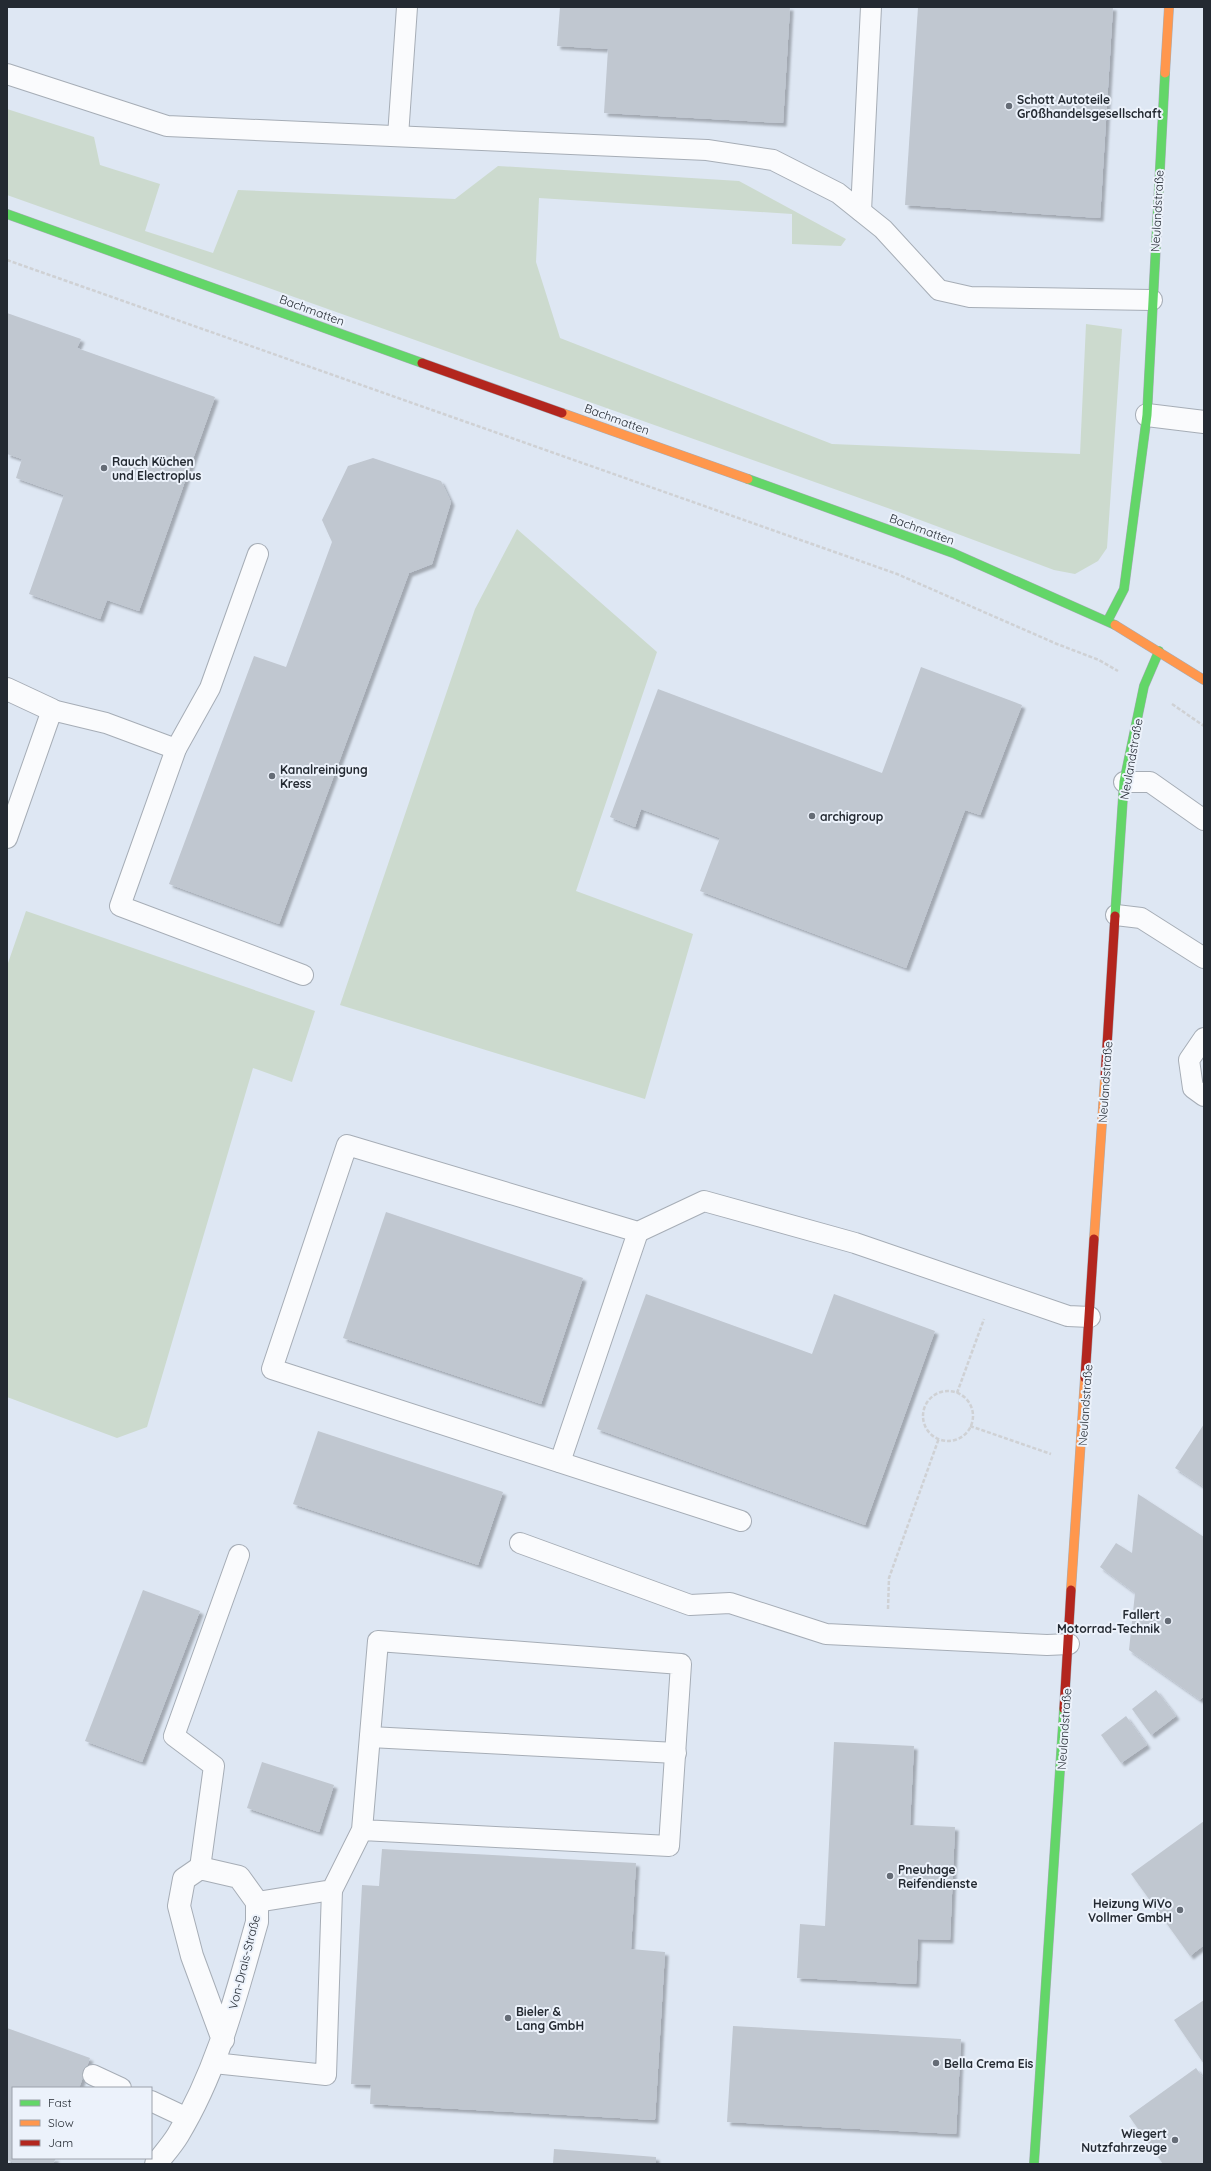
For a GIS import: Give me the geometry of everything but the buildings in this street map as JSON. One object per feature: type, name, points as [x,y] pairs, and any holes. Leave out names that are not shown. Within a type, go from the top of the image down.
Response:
[{"type":"street","name":"Neulandstraße","points":[[1108,620],[1124,589],[1147,415],[1169,7]]},
{"type":"street","name":"Bachmatten","points":[[7,214],[953,553],[1108,620],[1204,680]]},
{"type":"street","points":[[1147,415],[1204,422]]},
{"type":"street","name":"Neulandstraße","points":[[1034,2164],[1124,782],[1144,686],[1159,651]]},
{"type":"street","points":[[7,689],[52,710]]},
{"type":"street","name":"Von-Drais-Straße","points":[[156,2164],[178,2136],[214,2063],[223,2040],[257,1922],[257,1902],[238,1878],[200,1868],[184,1879],[179,1906],[192,1956],[223,2040]]},
{"type":"lane","points":[[398,136],[407,7]]},
{"type":"lane","points":[[861,211],[871,7]]},
{"type":"lane","points":[[7,74],[167,126],[707,150],[773,160],[838,194],[861,211],[883,229],[939,290],[970,297],[1152,300]]},
{"type":"lane","points":[[258,554],[210,688],[176,749],[120,906],[303,975]]},
{"type":"lane","points":[[7,838],[52,710],[106,724],[176,749]]},
{"type":"lane","points":[[1124,782],[1150,782],[1204,820]]},
{"type":"lane","points":[[1116,915],[1141,918],[1204,958]]},
{"type":"lane","points":[[1204,1038],[1188,1060],[1193,1088],[1204,1096]]},
{"type":"lane","points":[[741,1521],[272,1368],[347,1145],[638,1232],[704,1201],[855,1244],[1068,1316],[1090,1317]]},
{"type":"lane","points":[[560,1462],[638,1232]]},
{"type":"lane","points":[[520,1543],[690,1605],[730,1602],[826,1634],[1047,1645],[1069,1644]]},
{"type":"lane","points":[[200,1868],[214,1766],[174,1736],[239,1555]]},
{"type":"lane","points":[[214,2063],[326,2075],[332,1890],[362,1830],[378,1641],[682,1664],[669,1846],[362,1830]]},
{"type":"lane","points":[[370,1737],[676,1752]]},
{"type":"lane","points":[[257,1902],[332,1890]]},
{"type":"lane","points":[[93,2075],[119,2087]]},
{"type":"lane","points":[[152,2101],[187,2118]]},
{"type":"path","points":[[7,260],[897,574],[1057,644],[1099,660]]},
{"type":"path","points":[[1144,686],[1204,726]]},
{"type":"path","points":[[957,1394],[994,1291]]},
{"type":"path","points":[[948,1390],[966,1397],[974,1416],[970,1426],[967,1434],[948,1442],[930,1435],[922,1416],[930,1398],[948,1390]]},
{"type":"path","points":[[970,1426],[1052,1454]]},
{"type":"path","points":[[886,1637],[889,1578],[939,1438]]},
{"type":"green space","points":[[7,109],[94,137],[100,165],[160,184],[145,231],[213,253],[238,190],[455,199],[498,166],[739,181],[846,239],[841,246],[792,244],[792,214],[539,198],[536,262],[560,338],[832,444],[1080,454],[1086,324],[1122,329],[1107,548],[1098,561],[1075,574],[1054,570],[896,511],[7,195]]},
{"type":"green space","points":[[517,529],[657,652],[576,891],[693,934],[645,1099],[340,1005],[475,609]]},
{"type":"green space","points":[[26,911],[315,1011],[292,1082],[253,1068],[147,1427],[117,1438],[7,1397],[7,966]]},
{"type":"traffic: fast","points":[[1108,620],[1124,589],[1147,415],[1165,73]]},
{"type":"traffic: fast","points":[[7,214],[422,363]]},
{"type":"traffic: fast","points":[[748,479],[953,553],[1115,625]]},
{"type":"traffic: fast","points":[[1115,916],[1124,782],[1144,686],[1159,651]]},
{"type":"traffic: fast","points":[[1034,2164],[1064,1709]]},
{"type":"traffic: slow","points":[[1165,73],[1169,7]]},
{"type":"traffic: slow","points":[[562,413],[748,479]]},
{"type":"traffic: slow","points":[[1115,625],[1204,680]]},
{"type":"traffic: slow","points":[[1094,1239],[1105,1078]]},
{"type":"traffic: slow","points":[[1071,1590],[1085,1378]]},
{"type":"traffic: jam","points":[[422,363],[562,413]]},
{"type":"traffic: jam","points":[[1105,1078],[1115,916]]},
{"type":"traffic: jam","points":[[1085,1378],[1094,1239]]},
{"type":"traffic: jam","points":[[1064,1709],[1071,1590]]},
{"type":"place","name":"Schott Autoteile Gr0ßhandelsgesellschaft","points":[[1009,106]]},
{"type":"place","name":"Rauch Küchen und Electroplus","points":[[104,468]]},
{"type":"place","name":"Kanalreinigung Kress","points":[[272,776]]},
{"type":"place","name":"archigroup","points":[[812,816]]},
{"type":"place","name":"Fallert Motorrad-Technik","points":[[1168,1621]]},
{"type":"place","name":"Pneuhage Reifendienste","points":[[890,1876]]},
{"type":"place","name":"Heizung WiVo Vollmer GmbH","points":[[1180,1910]]},
{"type":"place","name":"Bieler & Lang GmbH","points":[[508,2018]]},
{"type":"place","name":"Bella Crema Eis","points":[[936,2063]]},
{"type":"place","name":"Wiegert Nutzfahrzeuge","points":[[1175,2140]]}]
